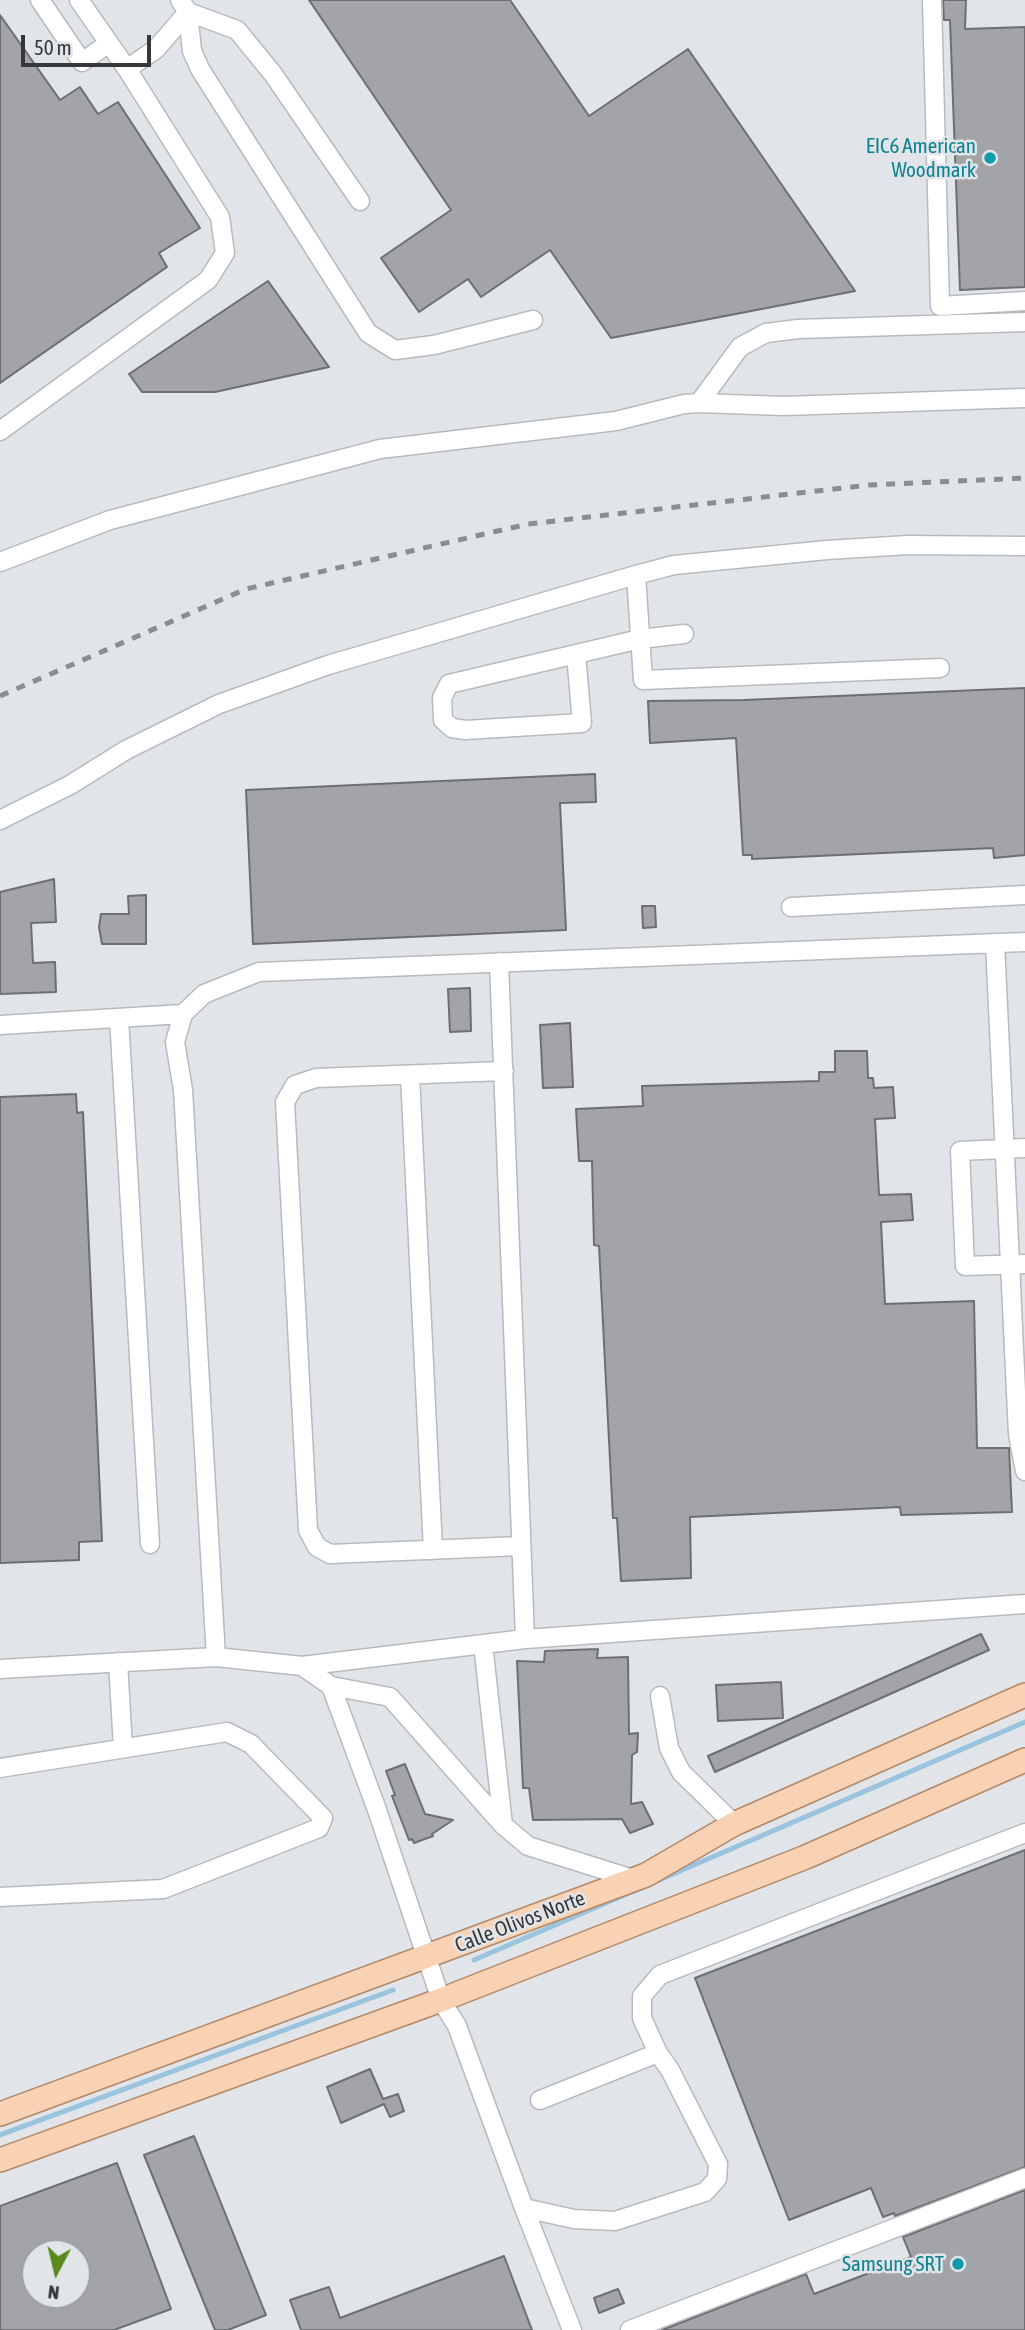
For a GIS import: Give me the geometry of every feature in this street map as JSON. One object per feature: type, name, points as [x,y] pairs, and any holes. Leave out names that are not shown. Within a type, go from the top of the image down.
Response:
[{"type":"main road","name":"Calle Olivos Norte","points":[[0,2114],[633,1879],[669,1863],[734,1824],[1025,1695]]},
{"type":"main road","name":"Calle Olivos Norte","points":[[0,2160],[441,2000],[858,1836],[1025,1760]]},
{"type":"street","points":[[40,0],[82,62],[109,43]]},
{"type":"street","points":[[0,431],[208,280],[225,253],[220,217],[127,69],[79,0]]},
{"type":"street","points":[[932,0],[940,306],[1025,301]]},
{"type":"street","points":[[127,69],[156,49],[184,6]]},
{"type":"street","points":[[184,6],[237,30],[273,74],[360,201]]},
{"type":"street","points":[[184,6],[192,51],[200,69],[368,333],[395,350],[434,345],[533,320]]},
{"type":"street","points":[[699,402],[740,347],[766,333],[798,328],[1025,322]]},
{"type":"street","points":[[0,562],[110,520],[380,449],[616,421],[699,402],[784,406],[1025,398]]},
{"type":"street","points":[[0,820],[70,785],[126,750],[219,704],[394,644],[636,575],[674,565],[827,550],[908,545],[1025,546]]},
{"type":"street","points":[[636,575],[643,680],[940,668]]},
{"type":"street","points":[[576,654],[582,723],[465,730],[452,728],[443,720],[442,698],[449,684],[576,654],[640,639],[684,634]]},
{"type":"street","points":[[791,907],[1025,895]]},
{"type":"street","points":[[216,1657],[183,1090],[175,1042],[183,1014],[204,994],[259,972],[1025,942]]},
{"type":"street","points":[[995,943],[1005,1149],[1018,1265],[1018,1434],[1025,1471]]},
{"type":"street","points":[[499,962],[525,1639]]},
{"type":"street","points":[[0,1025],[183,1014]]},
{"type":"street","points":[[119,1018],[150,1544]]},
{"type":"street","points":[[503,1071],[316,1078],[295,1085],[285,1102],[308,1531],[317,1547],[330,1554],[520,1546]]},
{"type":"street","points":[[410,1074],[433,1550]]},
{"type":"street","points":[[1018,1265],[965,1266],[960,1151],[1025,1148]]},
{"type":"street","points":[[0,1669],[216,1657],[302,1666],[525,1639],[1025,1604]]},
{"type":"street","points":[[483,1644],[503,1825]]},
{"type":"street","points":[[118,1662],[123,1748]]},
{"type":"street","points":[[302,1666],[331,1686],[390,1697],[503,1825],[528,1846],[633,1879]]},
{"type":"street","points":[[331,1686],[376,1807],[441,2000],[457,2026],[572,2330]]},
{"type":"street","points":[[660,1696],[669,1748],[681,1772],[734,1824]]},
{"type":"street","points":[[0,1768],[227,1732],[251,1744],[323,1818],[319,1828],[163,1889],[0,1897]]},
{"type":"street","points":[[524,2208],[574,2219],[615,2221],[705,2192],[717,2179],[718,2164],[642,2018],[642,1996],[660,1975],[1025,1833]]},
{"type":"street","points":[[540,2100],[658,2053]]},
{"type":"street","points":[[630,2330],[1025,2178]]},
{"type":"building","points":[[309,0],[510,0],[589,116],[688,49],[855,291],[611,338],[550,250],[481,297],[468,279],[419,312],[381,258],[451,210]]},
{"type":"building","name":"EIC6 American Woodmark","points":[[943,0],[966,0],[965,29],[1025,27],[1025,287],[960,290],[950,20],[944,20]]},
{"type":"building","points":[[0,15],[60,100],[80,87],[98,114],[118,102],[200,228],[159,253],[167,267],[0,383]]},
{"type":"building","points":[[268,281],[329,367],[215,392],[142,392],[129,374]]},
{"type":"building","points":[[1025,688],[1025,855],[994,858],[993,848],[752,859],[752,855],[743,855],[736,738],[650,743],[648,701],[744,700]]},
{"type":"building","points":[[595,774],[596,802],[560,803],[566,930],[253,944],[246,790]]},
{"type":"building","points":[[54,879],[56,922],[31,923],[33,963],[55,962],[56,992],[0,994],[0,892]]},
{"type":"building","points":[[146,895],[146,944],[102,944],[99,927],[101,914],[129,914],[128,896]]},
{"type":"building","points":[[642,906],[655,906],[656,927],[643,928]]},
{"type":"building","points":[[470,988],[471,1031],[450,1032],[448,989]]},
{"type":"building","points":[[570,1023],[573,1087],[543,1088],[540,1025]]},
{"type":"building","points":[[835,1051],[867,1051],[868,1078],[873,1078],[874,1088],[893,1087],[895,1118],[875,1119],[879,1195],[911,1194],[913,1220],[881,1222],[885,1304],[974,1301],[977,1448],[1009,1448],[1012,1512],[901,1515],[900,1507],[690,1517],[691,1578],[621,1581],[617,1518],[613,1518],[599,1246],[594,1245],[592,1161],[579,1161],[576,1109],[643,1106],[642,1086],[819,1081],[819,1072],[835,1072]]},
{"type":"building","points":[[76,1094],[77,1113],[83,1112],[102,1541],[79,1542],[79,1560],[0,1563],[0,1097]]},
{"type":"building","points":[[981,1634],[989,1650],[715,1772],[708,1756]]},
{"type":"building","points":[[598,1649],[597,1658],[628,1657],[629,1734],[638,1733],[637,1752],[632,1755],[631,1804],[642,1802],[653,1824],[630,1833],[622,1819],[533,1820],[529,1788],[523,1788],[517,1661],[544,1662],[545,1651]]},
{"type":"building","points":[[781,1682],[783,1718],[718,1721],[716,1685]]},
{"type":"building","points":[[405,1764],[425,1814],[453,1820],[432,1834],[433,1836],[414,1843],[412,1839],[409,1840],[392,1796],[395,1795],[386,1771]]},
{"type":"building","points":[[1025,1850],[1025,2167],[895,2216],[894,2213],[883,2217],[871,2188],[789,2220],[695,1978]]},
{"type":"building","points":[[370,2069],[383,2099],[398,2094],[404,2111],[390,2117],[384,2104],[341,2123],[327,2087]]},
{"type":"building","points":[[194,2136],[266,2315],[228,2330],[215,2330],[144,2155]]},
{"type":"building","points":[[117,2163],[171,2309],[114,2330],[0,2330],[0,2206]]},
{"type":"building","name":"Samsung SRT","points":[[1025,2190],[1025,2330],[662,2330],[806,2274],[814,2294],[911,2257],[903,2237]]},
{"type":"building","points":[[504,2256],[532,2330],[301,2330],[290,2300],[329,2287],[340,2318]]},
{"type":"building","points":[[618,2289],[624,2303],[599,2313],[594,2298]]},
{"type":"waterway","points":[[474,1960],[1025,1722]]},
{"type":"waterway","points":[[0,2135],[393,1990]]},
{"type":"railway","points":[[0,696],[246,589],[528,524],[869,485],[1025,478]]},
{"type":"place","name":"EIC6 American Woodmark","points":[[990,158]]},
{"type":"place","name":"Samsung SRT","points":[[958,2264]]}]
